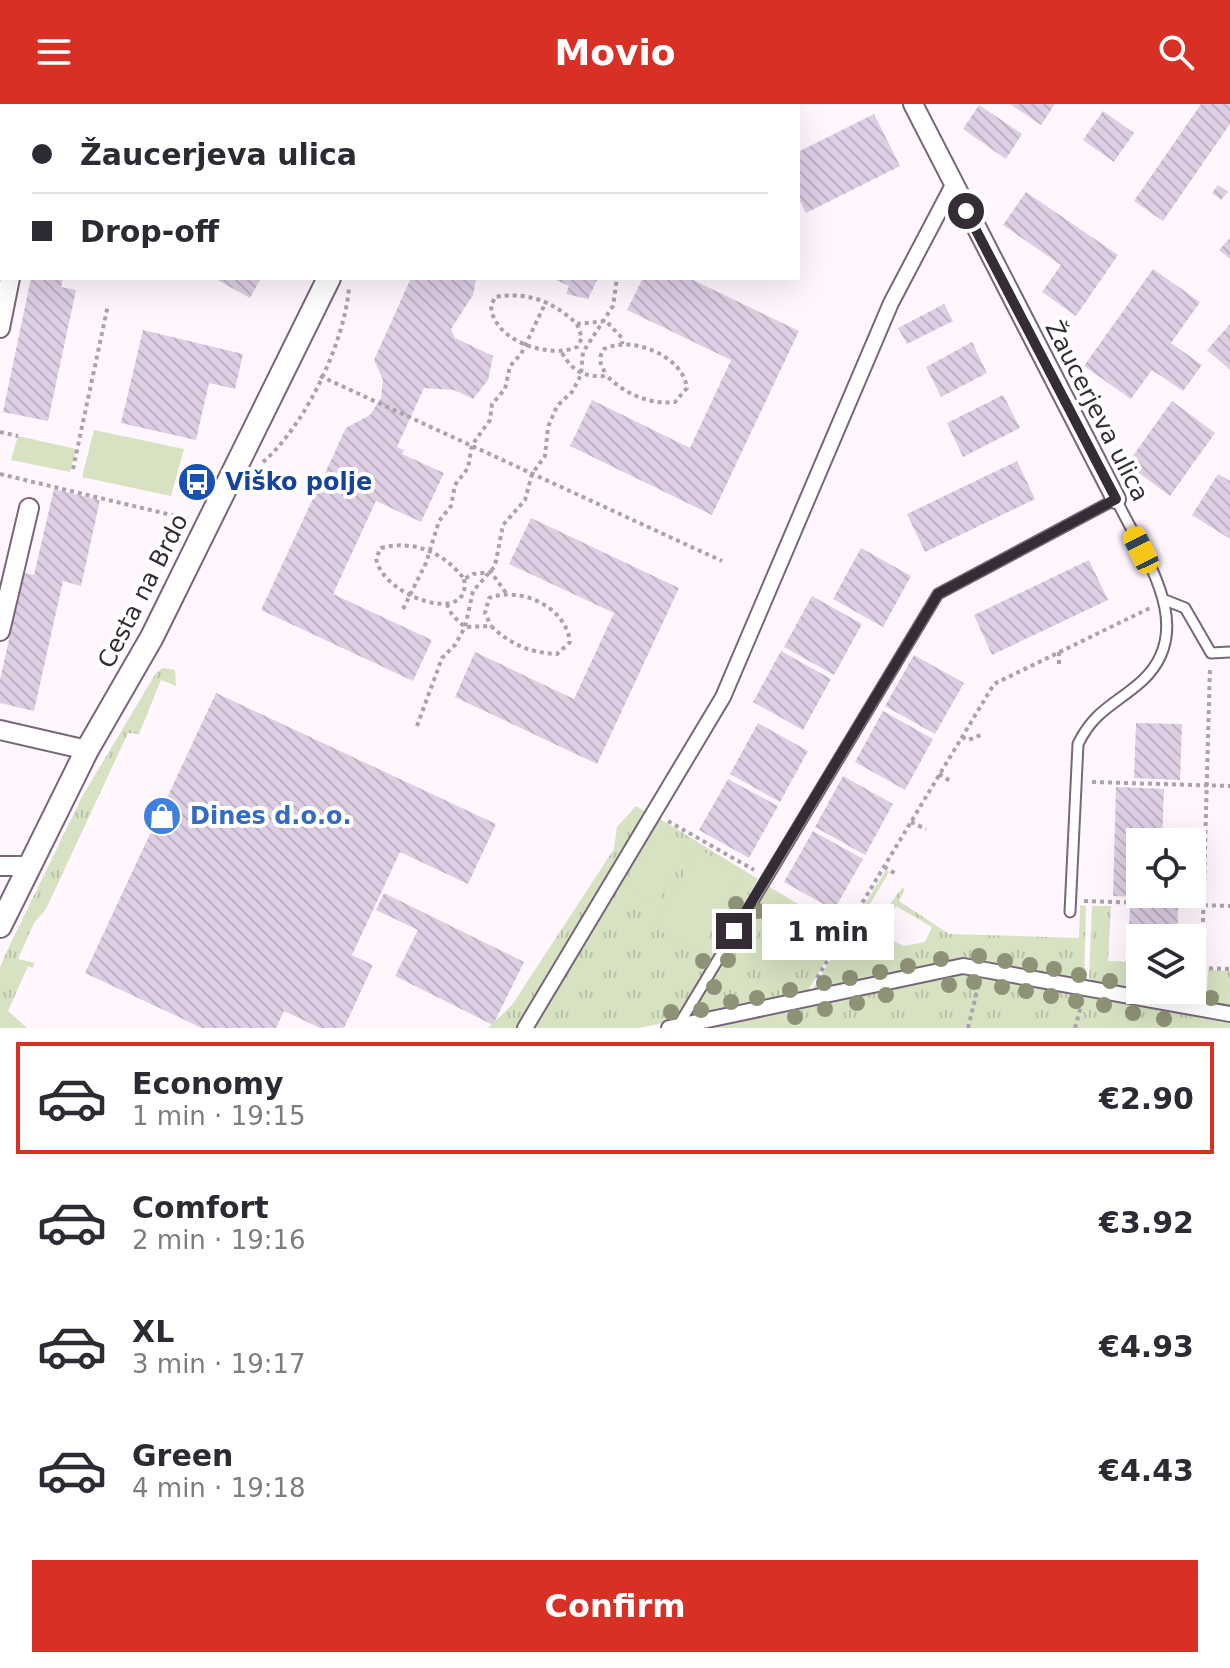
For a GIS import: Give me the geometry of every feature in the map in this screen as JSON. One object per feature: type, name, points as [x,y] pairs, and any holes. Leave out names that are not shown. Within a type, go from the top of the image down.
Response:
[{"type":"street","name":"Žaucerjeva ulica","points":[[913,104],[1116,499]]},
{"type":"street","points":[[525,1028],[723,697],[891,303],[953,185]]},
{"type":"street","points":[[0,328],[10,280]]},
{"type":"street","name":"Cesta na Brdo","points":[[0,926],[87,750],[152,637],[207,524],[338,280]]},
{"type":"street","points":[[0,631],[29,508]]},
{"type":"street","points":[[0,730],[87,750]]},
{"type":"street","points":[[0,866],[28,866]]},
{"type":"street","points":[[674,1027],[963,966],[1230,1014]]},
{"type":"lane","name":"Žaucerjeva ulica","points":[[1070,912],[1078,744],[1088,723],[1155,666],[1169,637],[1165,600],[1116,499]]},
{"type":"lane","points":[[674,1027],[938,594],[1116,499]]},
{"type":"lane","points":[[1165,600],[1185,608],[1211,653],[1230,652]]},
{"type":"path","points":[[257,469],[287,439],[320,376],[347,313],[339,280]]},
{"type":"path","points":[[417,726],[435,684],[436,671],[465,627],[473,591],[491,572],[503,525],[525,500],[532,474],[545,456],[548,427],[557,406],[572,392],[581,375],[583,352],[613,306],[617,280]]},
{"type":"path","points":[[525,295],[546,302],[577,324],[582,338],[577,347],[562,353],[525,344],[497,323],[491,306],[495,297],[525,295]]},
{"type":"path","points":[[403,609],[439,521],[451,506],[455,485],[468,468],[472,445],[490,420],[492,404],[505,389],[510,366],[546,302]]},
{"type":"path","points":[[73,469],[108,305]]},
{"type":"path","points":[[577,324],[606,321]]},
{"type":"path","points":[[606,321],[622,338],[622,344]]},
{"type":"path","points":[[622,344],[655,352],[686,377],[687,388],[682,398],[675,402],[651,402],[616,385],[607,376],[600,356],[604,349],[622,344]]},
{"type":"path","points":[[562,353],[581,375],[607,376]]},
{"type":"path","points":[[320,376],[722,561]]},
{"type":"path","points":[[0,432],[18,436]]},
{"type":"path","points":[[0,474],[207,524]]},
{"type":"path","points":[[393,545],[428,550],[456,568],[464,579],[466,588],[462,598],[446,603],[409,596],[383,576],[376,558],[381,548],[393,545]]},
{"type":"path","points":[[464,579],[491,572]]},
{"type":"path","points":[[491,572],[506,593]]},
{"type":"path","points":[[506,593],[541,602],[562,618],[569,629],[570,642],[557,654],[543,653],[518,646],[491,626],[485,605],[489,598],[506,593]]},
{"type":"path","points":[[804,1001],[994,684],[1165,600]]},
{"type":"path","points":[[446,603],[452,615],[465,627],[491,626]]},
{"type":"path","points":[[1059,652],[1059,667]]},
{"type":"path","points":[[1205,828],[1211,653]]},
{"type":"path","points":[[962,737],[968,740],[981,735]]},
{"type":"path","points":[[939,774],[952,782]]},
{"type":"path","points":[[1092,782],[1230,786]]},
{"type":"path","points":[[655,813],[759,873]]},
{"type":"path","points":[[911,822],[926,829]]},
{"type":"path","points":[[884,867],[898,875]]},
{"type":"path","points":[[1070,900],[1126,902]]},
{"type":"path","points":[[1206,905],[1230,906]]},
{"type":"path","points":[[1206,968],[1230,969]]},
{"type":"path","points":[[968,1028],[982,969]]},
{"type":"path","points":[[1075,1028],[1086,988]]},
{"type":"path","points":[[1200,1004],[1200,1009]]},
{"type":"green space","points":[[94,430],[184,449],[171,496],[82,477]]},
{"type":"green space","points":[[18,436],[76,449],[70,472],[11,460]]},
{"type":"green space","points":[[163,668],[175,670],[176,686],[161,680],[139,734],[128,733],[46,909],[34,923],[18,959],[35,963],[32,968],[28,966],[8,1011],[27,1028],[0,1028],[0,968],[5,955],[83,795],[156,673]]},
{"type":"green space","points":[[636,806],[648,813],[521,1028],[488,1028],[512,1005],[614,849],[617,827]]},
{"type":"green space","points":[[657,817],[758,879],[676,1020],[639,1028],[531,1028]]},
{"type":"green space","points":[[659,826],[692,845],[657,904],[625,884]]},
{"type":"green space","points":[[699,849],[743,875],[698,953],[654,927]]},
{"type":"green space","points":[[886,870],[889,872],[851,936],[876,949],[883,936],[904,946],[925,942],[932,927],[896,906],[888,917],[884,912],[902,888],[905,889],[899,901],[949,934],[1079,938],[1080,905],[1086,906],[1084,982],[963,959],[811,992]]},
{"type":"green space","points":[[768,886],[843,931],[806,994],[690,1017]]},
{"type":"green space","points":[[1092,906],[1111,906],[1108,961],[1126,962],[1126,989],[1089,982]]},
{"type":"green space","points":[[1208,970],[1230,971],[1230,1008],[1206,1004]]},
{"type":"green space","points":[[964,973],[1230,1021],[1230,1028],[701,1028]]},
{"type":"building","points":[[1010,104],[1055,104],[1041,125]]},
{"type":"building","points":[[1201,104],[1230,104],[1230,124],[1163,221],[1134,201]]},
{"type":"building","points":[[979,105],[1022,134],[1006,159],[963,129]]},
{"type":"building","points":[[1103,111],[1134,133],[1114,162],[1083,140]]},
{"type":"building","points":[[874,114],[900,166],[806,213],[800,201],[800,151]]},
{"type":"building","points":[[1218,185],[1228,192],[1221,200],[1212,193]]},
{"type":"building","points":[[1026,192],[1118,255],[1076,316],[1042,292],[1061,265],[1003,225]]},
{"type":"building","points":[[1230,238],[1230,259],[1219,250]]},
{"type":"building","points":[[1153,269],[1200,302],[1171,343],[1202,365],[1183,391],[1152,370],[1131,399],[1084,366]]},
{"type":"building","points":[[31,280],[63,280],[61,287],[76,290],[48,421],[3,412]]},
{"type":"building","points":[[218,280],[260,280],[250,298]]},
{"type":"building","points":[[410,280],[476,280],[473,295],[451,329],[455,338],[493,356],[488,380],[473,399],[454,390],[424,388],[397,447],[404,450],[402,454],[444,473],[421,522],[376,501],[333,594],[432,640],[413,681],[261,610],[346,428],[370,415],[381,398],[383,380],[374,360]]},
{"type":"building","points":[[556,280],[597,280],[588,299],[566,294],[569,286]]},
{"type":"building","points":[[642,280],[693,280],[799,331],[712,515],[570,446],[592,400],[690,448],[731,360],[627,310]]},
{"type":"building","points":[[944,304],[953,321],[907,344],[898,328]]},
{"type":"building","points":[[1230,324],[1230,370],[1207,350]]},
{"type":"building","points":[[143,330],[243,354],[235,389],[209,383],[196,440],[121,423]]},
{"type":"building","points":[[972,342],[987,373],[941,397],[926,367]]},
{"type":"building","points":[[1003,395],[1020,428],[963,457],[947,423]]},
{"type":"building","points":[[1172,401],[1215,433],[1170,496],[1127,464]]},
{"type":"building","points":[[1017,461],[1035,499],[925,552],[907,514]]},
{"type":"building","points":[[1218,474],[1230,481],[1230,539],[1192,515]]},
{"type":"building","points":[[54,489],[100,500],[81,586],[63,581],[34,711],[0,703],[0,680],[24,573],[34,575]]},
{"type":"building","points":[[531,518],[679,588],[597,764],[455,697],[475,652],[574,699],[614,613],[509,564]]},
{"type":"building","points":[[861,548],[911,576],[883,627],[833,599]]},
{"type":"building","points":[[1089,560],[1108,600],[992,655],[974,615]]},
{"type":"building","points":[[812,596],[862,624],[834,675],[784,647]]},
{"type":"building","points":[[781,651],[831,679],[803,730],[753,702]]},
{"type":"building","points":[[914,655],[964,683],[935,734],[885,706]]},
{"type":"building","points":[[216,693],[496,824],[468,884],[400,852],[352,955],[373,965],[344,1028],[320,1028],[284,1011],[276,1028],[202,1028],[85,973]]},
{"type":"building","points":[[883,711],[933,739],[905,790],[855,762]]},
{"type":"building","points":[[758,723],[808,751],[780,802],[730,774]]},
{"type":"building","points":[[1136,723],[1182,724],[1180,780],[1134,778]]},
{"type":"building","points":[[843,776],[893,804],[865,855],[815,827]]},
{"type":"building","points":[[728,779],[778,806],[749,858],[699,830]]},
{"type":"building","points":[[1116,787],[1164,789],[1163,828],[1126,828],[1126,897],[1113,896]]},
{"type":"building","points":[[813,831],[863,859],[834,910],[784,882]]},
{"type":"building","points":[[384,893],[524,962],[493,1025],[395,976],[418,930],[376,910]]},
{"type":"building","points":[[1130,908],[1178,908],[1177,924],[1129,924]]},
{"type":"place","name":"Viško polje","points":[[197,482]]},
{"type":"place","name":"Dines d.o.o.","points":[[162,816]]},
{"type":"route","points":[[734,931],[938,594],[1116,499],[966,211]]}]
